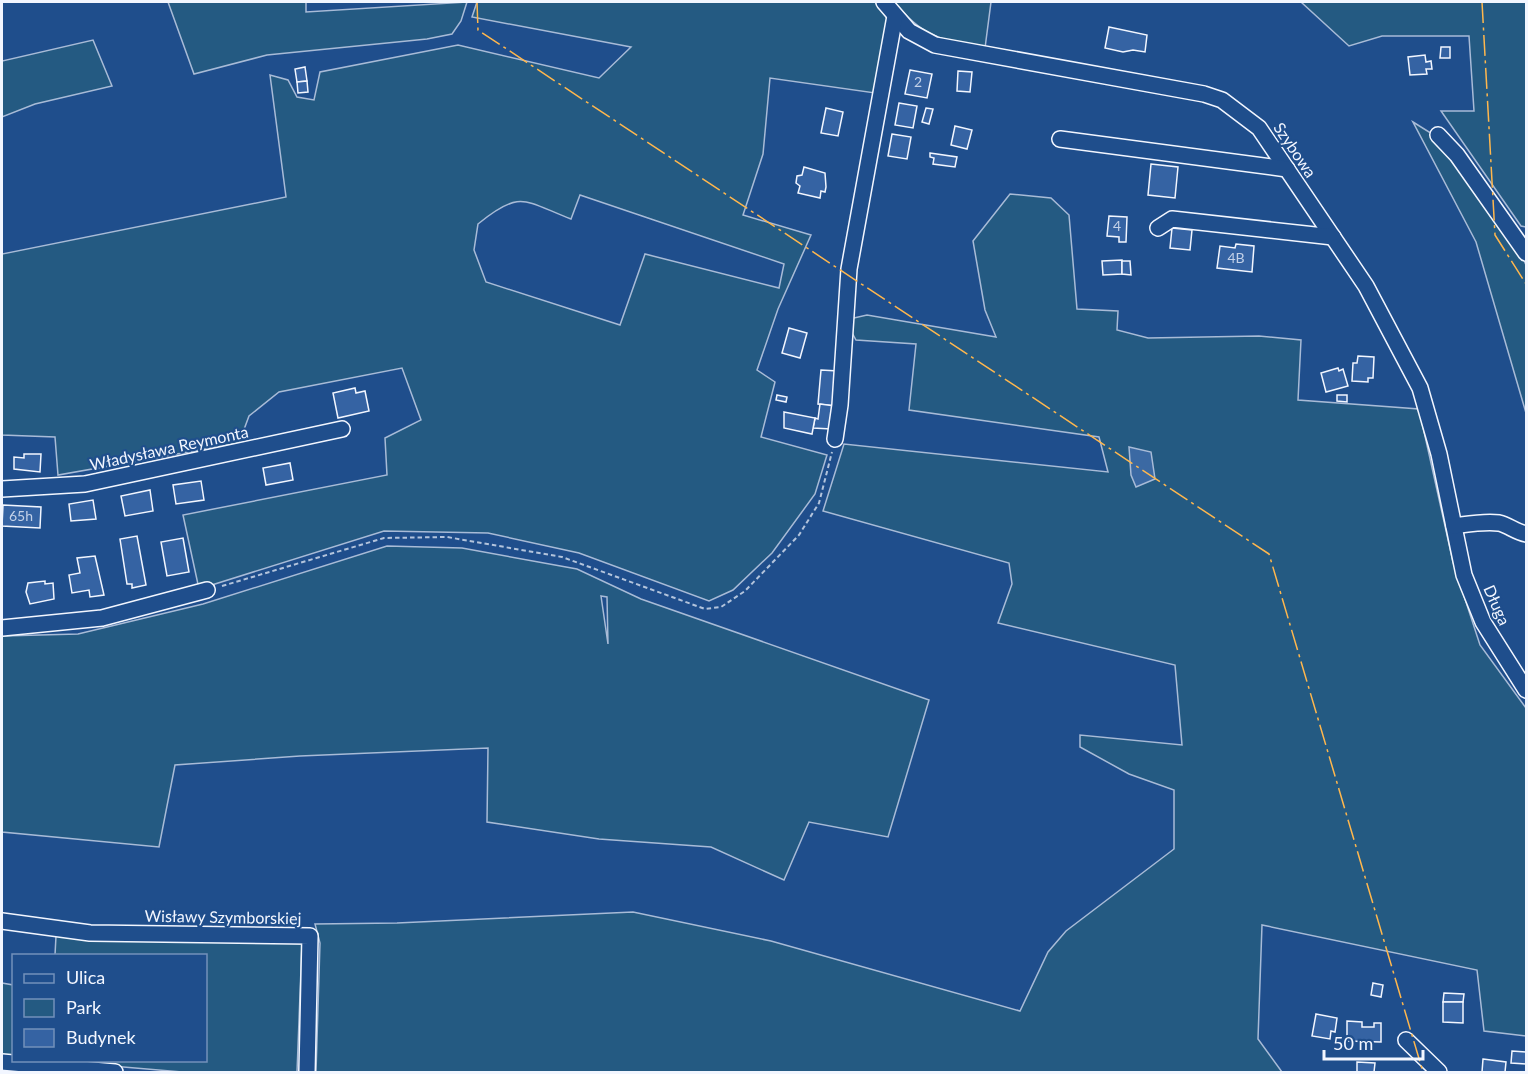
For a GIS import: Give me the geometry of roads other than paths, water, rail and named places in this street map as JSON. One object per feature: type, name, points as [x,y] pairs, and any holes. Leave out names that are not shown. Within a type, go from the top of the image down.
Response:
[{"type":"street","name":"Szybowa","points":[[884,2],[909,31],[934,45],[1204,94],[1222,100],[1259,128],[1365,286],[1420,388],[1439,454],[1454,526]]},
{"type":"street","points":[[835,439],[840,405],[849,269],[896,16]]},
{"type":"street","points":[[1438,135],[1457,155],[1527,253]]},
{"type":"street","points":[[1060,138],[1287,169]]},
{"type":"street","points":[[1158,228],[1172,219],[1332,237]]},
{"type":"street","name":"Władysława Reymonta","points":[[2,489],[85,484],[342,429]]},
{"type":"street","points":[[1454,526],[1478,522],[1502,524],[1514,532],[1527,534]]},
{"type":"street","name":"Długa","points":[[1454,526],[1464,575],[1483,622],[1527,690]]},
{"type":"street","points":[[2,628],[102,618],[207,590]]},
{"type":"street","name":"Wisławy Szymborskiej","points":[[2,921],[90,933],[310,936],[307,1072]]},
{"type":"street","points":[[1406,1040],[1440,1072]]},
{"type":"street","points":[[2,1062],[115,1072]]}]
